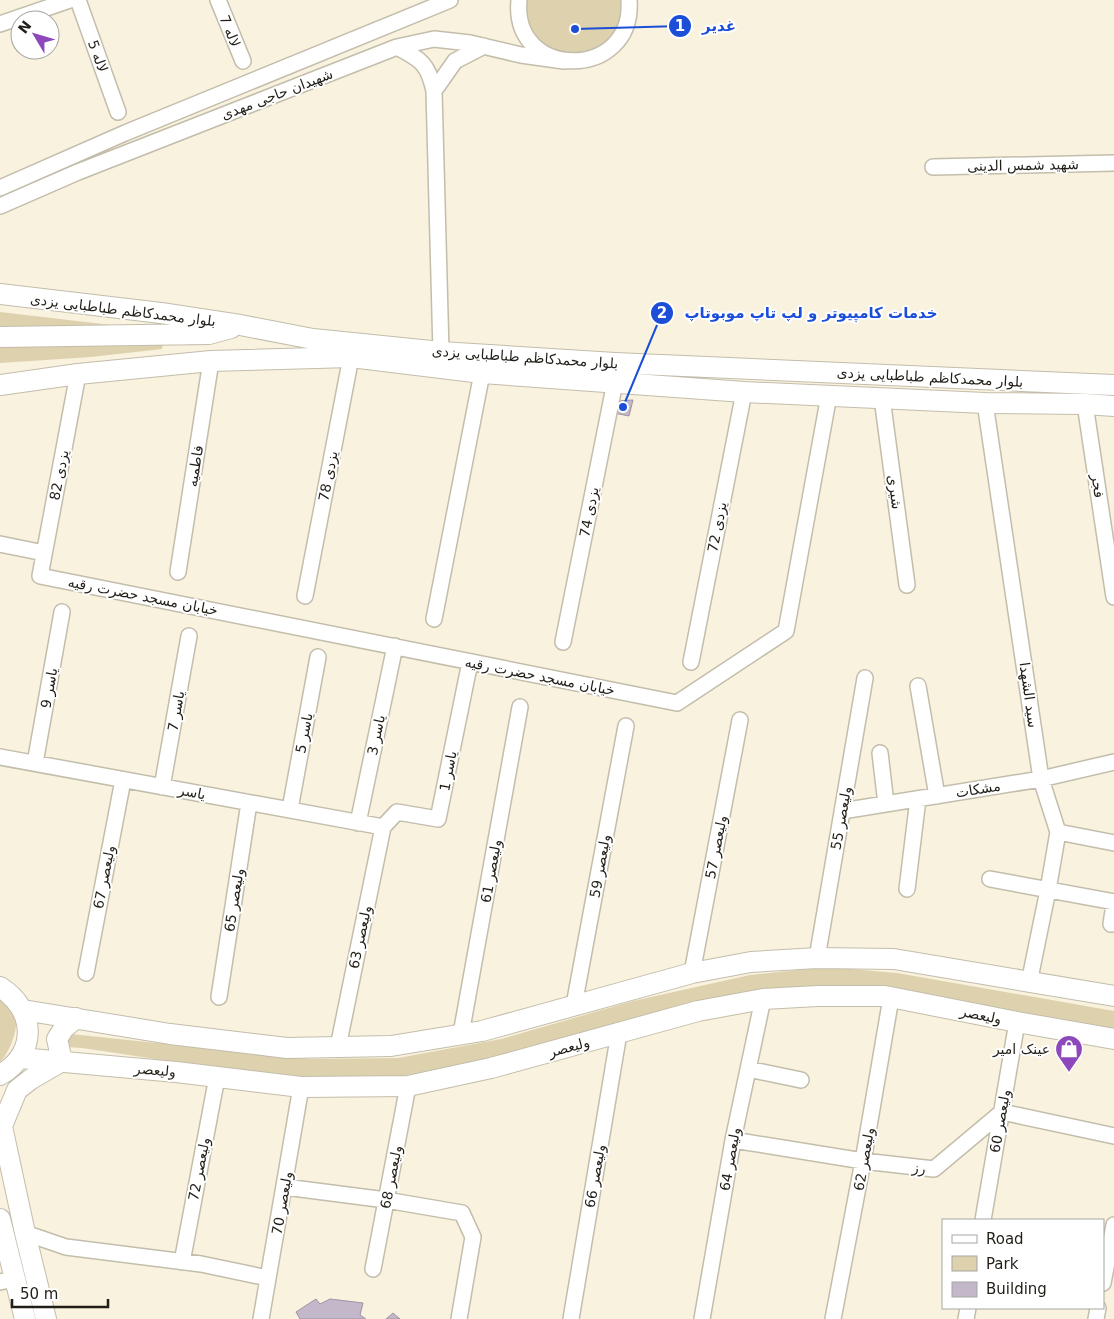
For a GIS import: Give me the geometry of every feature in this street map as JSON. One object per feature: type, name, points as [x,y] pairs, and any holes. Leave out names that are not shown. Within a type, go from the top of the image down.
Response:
[{"type":"main road","name":"بلوار محمدکاظم طباطبایی یزدی","points":[[0,294],[161,313],[240,325],[312,339],[441,352],[615,363],[1114,385]]},
{"type":"main road","points":[[0,337],[208,334],[240,325]]},
{"type":"main road","name":"بلوار محمدکاظم طباطبایی یزدی","points":[[0,386],[78,374],[211,361],[351,357],[482,373],[744,392],[985,403],[1114,406]]},
{"type":"main road","points":[[23,1010],[214,1040],[287,1048],[391,1046],[482,1031],[692,973],[751,962],[817,958],[894,959],[1114,996]]},
{"type":"main road","points":[[0,987],[14,996],[23,1010],[28,1026],[27,1042],[20,1058],[10,1070],[0,1075]]},
{"type":"main road","name":"ولیعصر","points":[[20,1058],[301,1087],[408,1086],[491,1068],[698,1011],[763,999],[818,996],[891,998],[1114,1039]]},
{"type":"main road","points":[[46,1319],[24,1233],[1,1122],[17,1090],[31,1079],[62,1062],[57,1039],[64,1028],[76,1018]]},
{"type":"main road","points":[[0,1219],[8,1281],[25,1319]]},
{"type":"street","points":[[0,24],[70,0]]},
{"type":"street","name":"لاله 5","points":[[78,0],[118,112]]},
{"type":"street","name":"لاله 7","points":[[218,0],[243,61]]},
{"type":"street","name":"شهیدان حاجی مهدی","points":[[0,188],[422,6],[450,0]]},
{"type":"street","points":[[519,0],[520,18],[527,36],[537,48],[549,57],[564,61]]},
{"type":"street","name":"شهیدان حاجی مهدی","points":[[0,206],[78,172],[397,47],[434,39],[564,61],[579,62],[594,59],[607,51],[618,40],[625,27],[630,4]]},
{"type":"street","points":[[434,92],[455,61],[484,46]]},
{"type":"street","points":[[397,47],[416,58],[427,68],[434,92],[441,352]]},
{"type":"street","name":"شهید شمس الدینی","points":[[932,167],[1114,163]]},
{"type":"street","name":"یزدی 78","points":[[305,596],[351,357]]},
{"type":"street","name":"فاطمیه","points":[[178,572],[211,361]]},
{"type":"street","points":[[434,620],[482,373]]},
{"type":"street","name":"یزدی 82","points":[[40,576],[78,374]]},
{"type":"street","name":"یزدی 74","points":[[563,642],[615,382]]},
{"type":"street","name":"یزدی 72","points":[[690,662],[744,392]]},
{"type":"street","name":"خیابان مسجد حضرت رقیه","points":[[40,576],[677,703],[786,631],[829,396]]},
{"type":"street","name":"شیری","points":[[882,398],[907,585]]},
{"type":"street","name":"سید الشهدا","points":[[985,403],[1041,779],[1058,832],[1028,983]]},
{"type":"street","name":"فجر","points":[[1085,404],[1114,597]]},
{"type":"street","points":[[0,544],[44,553]]},
{"type":"street","name":"یاسر 9","points":[[35,763],[62,612]]},
{"type":"street","name":"یاسر 7","points":[[162,787],[190,636]]},
{"type":"street","name":"یاسر 3","points":[[358,823],[395,646]]},
{"type":"street","name":"یاسر 5","points":[[290,809],[318,657]]},
{"type":"street","name":"یاسر 1","points":[[383,827],[396,812],[438,819],[470,662]]},
{"type":"street","name":"ولیعصر 55","points":[[817,958],[865,678]]},
{"type":"street","points":[[918,686],[937,796]]},
{"type":"street","name":"ولیعصر 61","points":[[461,1034],[520,707]]},
{"type":"street","name":"ولیعصر 57","points":[[692,973],[740,720]]},
{"type":"street","name":"ولیعصر 59","points":[[574,1005],[626,726]]},
{"type":"street","points":[[880,753],[886,804]]},
{"type":"street","name":"یاسر","points":[[0,757],[383,827]]},
{"type":"street","name":"مشکات","points":[[842,811],[1041,779],[1114,762]]},
{"type":"street","name":"ولیعصر 67","points":[[86,973],[123,780]]},
{"type":"street","points":[[907,889],[918,799]]},
{"type":"street","name":"ولیعصر 65","points":[[219,997],[249,803]]},
{"type":"street","name":"ولیعصر 63","points":[[338,1047],[383,827]]},
{"type":"street","points":[[1058,832],[1114,843]]},
{"type":"street","points":[[990,879],[1114,904],[1110,924]]},
{"type":"street","name":"ولیعصر 62","points":[[833,1319],[864,1161],[891,998]]},
{"type":"street","name":"ولیعصر 64","points":[[702,1319],[733,1140],[763,999]]},
{"type":"street","name":"ولیعصر 60","points":[[983,1219],[1017,1022]]},
{"type":"street","name":"ولیعصر 66","points":[[571,1319],[619,1033]]},
{"type":"street","points":[[748,1069],[801,1080]]},
{"type":"street","name":"ولیعصر 72","points":[[182,1262],[217,1077]]},
{"type":"street","name":"ولیعصر 68","points":[[373,1268],[408,1086]]},
{"type":"street","name":"ولیعصر 70","points":[[265,1318],[268,1278],[301,1087]]},
{"type":"street","points":[[1002,1112],[1114,1136]]},
{"type":"street","name":"رز","points":[[733,1140],[864,1161],[934,1169],[1002,1112]]},
{"type":"street","points":[[285,1187],[386,1200],[462,1213],[473,1237],[459,1319]]},
{"type":"street","points":[[1104,1269],[1106,1242],[1114,1225]]},
{"type":"street","points":[[24,1233],[66,1247],[182,1262],[268,1278]]},
{"type":"green space","points":[[524,0],[625,0],[621,23],[605,46],[584,56],[553,52],[535,39],[523,12]]},
{"type":"green space","points":[[0,312],[145,329],[165,334],[162,349],[91,357],[0,363]]},
{"type":"green space","points":[[828,967],[897,973],[1114,1011],[1114,1030],[854,987],[477,1064],[397,1077],[301,1078],[235,1071],[66,1047],[65,1041],[71,1034],[309,1059],[398,1058],[501,1039],[633,1001],[750,975]]},
{"type":"green space","points":[[0,999],[10,1009],[16,1022],[11,1044],[0,1062]]},
{"type":"building","points":[[633,400],[629,416],[614,413],[617,401]]},
{"type":"building","points":[[316,1299],[320,1304],[330,1299],[363,1303],[360,1315],[366,1319],[300,1319],[296,1312]]},
{"type":"building","points":[[393,1313],[400,1319],[386,1319]]},
{"type":"place","name":"غدیر","points":[[575,29]]},
{"type":"place","name":"خدمات کامپیوتر و لپ تاپ موبوتاپ","points":[[623,407]]},
{"type":"place","name":"عینک امیر","points":[[1069,1073]]}]
